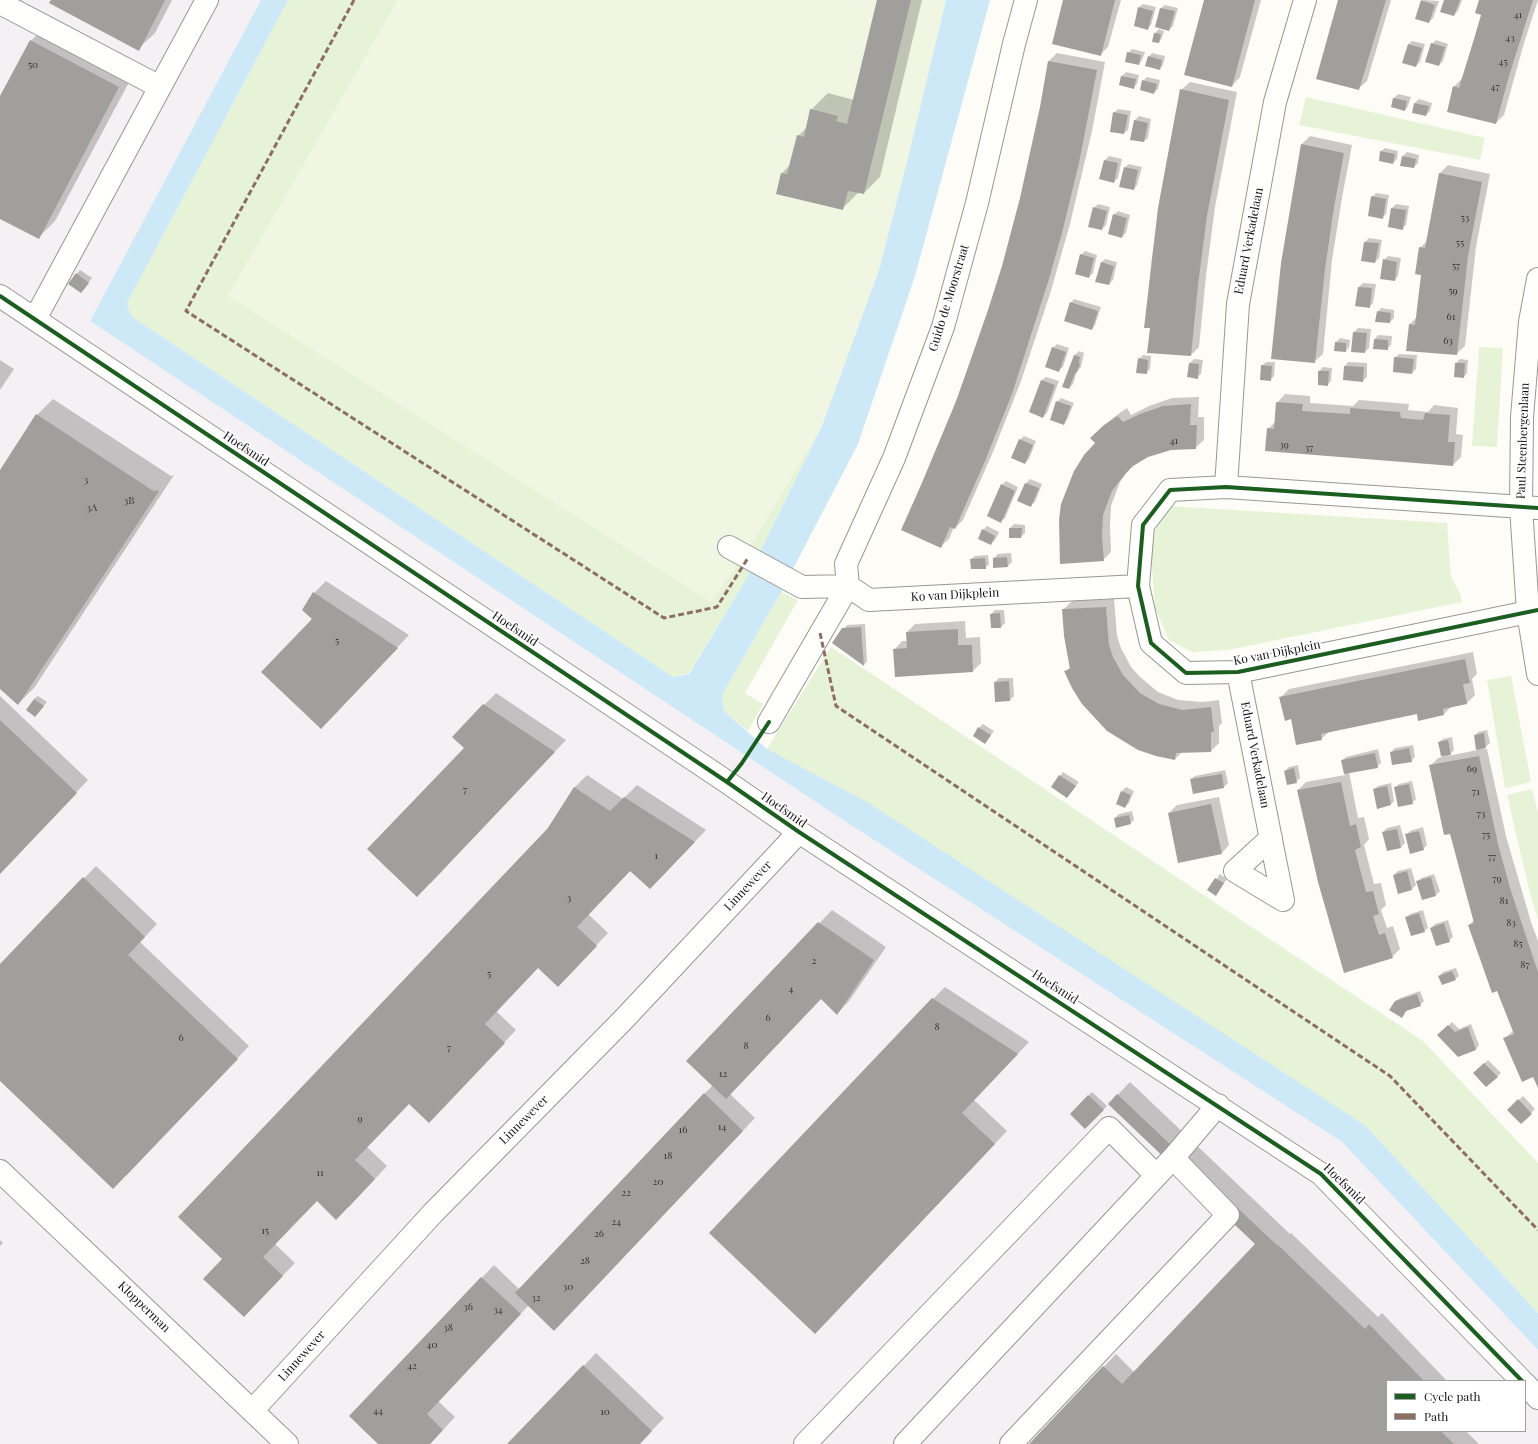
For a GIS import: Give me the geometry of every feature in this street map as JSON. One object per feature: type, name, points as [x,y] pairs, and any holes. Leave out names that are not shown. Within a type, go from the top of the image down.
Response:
[{"type":"street","points":[[35,320],[207,0]]},
{"type":"street","name":"Guido de Moorstraat","points":[[848,586],[846,564],[894,458],[943,327],[977,203],[1014,44],[1026,0]]},
{"type":"street","name":"Eduard Verkadelaan","points":[[1226,487],[1238,304],[1276,102],[1305,0]]},
{"type":"street","points":[[0,3],[160,87]]},
{"type":"street","name":"Paul Steenbergenlaan","points":[[1538,279],[1530,322],[1522,417],[1530,508],[1533,611],[1538,674]]},
{"type":"street","name":"Hoefsmid","points":[[0,296],[799,832],[1218,1105],[1321,1174],[1521,1380]]},
{"type":"street","name":"Ko van Dijkplein","points":[[1530,508],[1226,487],[1170,490],[1143,525],[1138,586],[1151,643],[1186,673],[1238,672],[1533,611]]},
{"type":"street","points":[[729,547],[802,587],[848,586]]},
{"type":"street","points":[[769,722],[848,586]]},
{"type":"street","name":"Ko van Dijkplein","points":[[848,586],[869,600],[1138,586]]},
{"type":"street","name":"Eduard Verkadelaan","points":[[1238,672],[1271,838]]},
{"type":"street","name":"Linnewever","points":[[252,1411],[432,1212],[624,1019],[799,832]]},
{"type":"street","points":[[905,1444],[1173,1158],[1218,1105]]},
{"type":"street","points":[[805,1444],[1109,1128],[1156,1175]]},
{"type":"street","points":[[1011,1444],[1228,1215],[1173,1158]]},
{"type":"street","name":"Klopperman","points":[[0,1171],[287,1444]]},
{"type":"street","points":[[1526,1385],[1538,1398]]},
{"type":"shaded area","points":[[0,0],[261,0],[90,321],[840,818],[1342,1142],[1538,1350],[1538,1444],[0,1444]]},
{"type":"green space","points":[[288,0],[398,0],[229,296],[744,556],[822,426],[748,576],[689,673],[673,677],[131,316],[127,303]]},
{"type":"green space","points":[[398,0],[946,0],[879,270],[822,426],[744,556],[711,602],[228,296]]},
{"type":"green space","points":[[1306,97],[1485,138],[1480,160],[1299,125]]},
{"type":"green space","points":[[1479,347],[1503,348],[1497,447],[1472,446]]},
{"type":"green space","points":[[1168,506],[1447,523],[1451,577],[1460,593],[1462,602],[1228,650],[1192,652],[1169,640],[1155,608],[1151,553],[1155,531]]},
{"type":"green space","points":[[781,592],[798,600],[745,693],[763,704],[748,731],[724,711],[722,695]]},
{"type":"green space","points":[[831,647],[1423,1041],[1538,1163],[1538,1313],[1366,1126],[767,749]]},
{"type":"green space","points":[[1511,676],[1531,782],[1505,788],[1487,680]]},
{"type":"green space","points":[[1532,789],[1538,813],[1538,920],[1529,889],[1507,795]]},
{"type":"water","points":[[261,0],[288,0],[127,303],[131,316],[673,677],[689,674],[748,576],[822,426],[879,270],[946,0],[990,0],[915,276],[858,444],[781,592],[722,695],[724,711],[767,749],[867,802],[1366,1126],[1538,1313],[1538,1350],[1342,1142],[840,818],[90,321]]},
{"type":"building","points":[[51,0],[165,0],[139,51],[49,3]]},
{"type":"building","points":[[877,0],[911,0],[864,194],[848,191],[843,210],[776,194],[781,173],[787,174],[797,135],[804,137],[810,109],[838,116],[836,121],[847,124]]},
{"type":"building","points":[[1063,0],[1115,0],[1101,56],[1052,44]]},
{"type":"building","points":[[1204,0],[1255,0],[1232,87],[1184,75]]},
{"type":"building","points":[[1338,0],[1386,0],[1359,90],[1316,79]]},
{"type":"building","points":[[1421,0],[1435,5],[1429,23],[1415,19]]},
{"type":"building","points":[[1444,0],[1460,0],[1454,16],[1440,12]]},
{"type":"building","points":[[1479,0],[1533,0],[1509,76],[1496,124],[1447,112],[1453,86],[1459,88],[1481,15],[1475,13]]},
{"type":"building","points":[[1138,7],[1153,11],[1148,30],[1134,26]]},
{"type":"building","points":[[1160,8],[1175,11],[1169,31],[1155,27]]},
{"type":"building","points":[[1154,33],[1161,34],[1159,43],[1152,42]]},
{"type":"building","points":[[30,40],[119,87],[39,239],[0,219],[0,96]]},
{"type":"building","points":[[1431,43],[1445,47],[1439,66],[1425,62]]},
{"type":"building","points":[[1408,44],[1422,48],[1416,67],[1402,63]]},
{"type":"building","points":[[1127,52],[1141,55],[1139,65],[1125,62]]},
{"type":"building","points":[[1148,56],[1162,60],[1160,70],[1145,66]]},
{"type":"building","points":[[1048,61],[1097,70],[1079,163],[1049,279],[1012,394],[955,529],[950,527],[941,548],[901,530],[957,399],[1002,266],[1020,198],[1040,107]]},
{"type":"building","points":[[1121,76],[1136,79],[1134,89],[1119,85]]},
{"type":"building","points":[[1142,80],[1157,84],[1154,94],[1140,90]]},
{"type":"building","points":[[1180,89],[1229,100],[1207,216],[1191,356],[1147,353],[1150,328],[1144,328],[1158,208]]},
{"type":"building","points":[[1393,98],[1407,101],[1405,111],[1391,107]]},
{"type":"building","points":[[1414,103],[1429,106],[1426,116],[1412,113]]},
{"type":"building","points":[[1113,112],[1128,115],[1124,134],[1110,132]]},
{"type":"building","points":[[1134,120],[1148,123],[1144,142],[1130,140]]},
{"type":"building","points":[[1301,144],[1344,153],[1325,269],[1315,363],[1271,359],[1281,263]]},
{"type":"building","points":[[1380,151],[1395,154],[1393,164],[1379,161]]},
{"type":"building","points":[[1402,156],[1416,159],[1414,168],[1400,166]]},
{"type":"building","points":[[1104,160],[1118,163],[1114,183],[1099,179]]},
{"type":"building","points":[[1124,167],[1138,170],[1134,190],[1119,187]]},
{"type":"building","points":[[1439,173],[1482,182],[1468,256],[1457,355],[1406,351],[1409,324],[1415,325],[1421,275],[1415,274],[1419,247],[1425,248]]},
{"type":"building","points":[[1371,196],[1386,199],[1383,219],[1368,216]]},
{"type":"building","points":[[1093,207],[1107,211],[1102,230],[1088,227]]},
{"type":"building","points":[[1391,208],[1406,210],[1403,230],[1388,227]]},
{"type":"building","points":[[1113,214],[1127,218],[1122,238],[1108,234]]},
{"type":"building","points":[[1364,242],[1379,243],[1375,263],[1361,261]]},
{"type":"building","points":[[1080,254],[1094,258],[1089,278],[1075,274]]},
{"type":"building","points":[[1383,259],[1397,262],[1395,281],[1380,279]]},
{"type":"building","points":[[1101,262],[1114,266],[1109,285],[1095,282]]},
{"type":"building","points":[[76,273],[89,283],[81,293],[68,284]]},
{"type":"building","points":[[1358,287],[1372,288],[1370,308],[1355,306]]},
{"type":"building","points":[[1070,302],[1098,311],[1092,330],[1064,321]]},
{"type":"building","points":[[1377,311],[1391,313],[1390,323],[1375,322]]},
{"type":"building","points":[[1353,332],[1367,333],[1365,353],[1351,352]]},
{"type":"building","points":[[1374,339],[1388,340],[1388,350],[1373,349]]},
{"type":"building","points":[[1335,342],[1346,343],[1346,352],[1334,351]]},
{"type":"building","points":[[1052,347],[1066,352],[1059,372],[1045,367]]},
{"type":"building","points":[[1074,355],[1080,357],[1080,365],[1075,373],[1069,389],[1062,387]]},
{"type":"building","points":[[1394,357],[1414,359],[1412,374],[1393,372]]},
{"type":"building","points":[[1138,358],[1148,360],[1147,374],[1136,373]]},
{"type":"building","points":[[1189,363],[1199,364],[1198,379],[1187,377]]},
{"type":"building","points":[[1455,363],[1465,363],[1464,378],[1454,377]]},
{"type":"building","points":[[1261,365],[1272,366],[1271,381],[1260,380]]},
{"type":"building","points":[[1344,366],[1364,367],[1363,382],[1343,380]]},
{"type":"building","points":[[1318,371],[1329,371],[1328,386],[1318,385]]},
{"type":"building","points":[[1041,380],[1055,385],[1043,418],[1029,412]]},
{"type":"building","points":[[1056,401],[1071,406],[1064,425],[1050,420]]},
{"type":"building","points":[[1276,402],[1303,404],[1302,411],[1350,414],[1350,408],[1400,412],[1401,418],[1423,420],[1425,413],[1450,415],[1448,442],[1455,442],[1453,466],[1265,451],[1267,428],[1274,429]]},
{"type":"building","points":[[1191,404],[1190,425],[1197,425],[1196,449],[1171,450],[1148,457],[1133,466],[1112,491],[1103,515],[1102,536],[1104,561],[1060,564],[1059,520],[1061,504],[1074,471],[1084,455],[1095,443],[1090,438],[1104,425],[1118,416],[1123,422],[1163,406]]},
{"type":"building","points":[[36,414],[155,492],[156,490],[159,491],[18,705],[0,689],[0,470]]},
{"type":"building","points":[[1019,439],[1033,445],[1025,464],[1011,458]]},
{"type":"building","points":[[1025,483],[1039,488],[1031,507],[1017,501]]},
{"type":"building","points":[[1001,484],[1015,491],[1001,523],[987,516]]},
{"type":"building","points":[[1009,528],[1022,528],[1021,538],[1009,538]]},
{"type":"building","points":[[982,529],[995,536],[991,545],[978,539]]},
{"type":"building","points":[[1007,557],[1008,567],[993,568],[993,558]]},
{"type":"building","points":[[985,558],[986,569],[971,569],[970,559]]},
{"type":"building","points":[[313,592],[398,648],[321,729],[261,672],[312,619],[302,610]]},
{"type":"building","points":[[1106,607],[1109,645],[1113,657],[1123,675],[1140,693],[1159,704],[1182,710],[1211,707],[1214,732],[1211,732],[1211,752],[1176,753],[1175,760],[1138,750],[1107,731],[1082,704],[1064,671],[1070,669],[1064,636],[1062,609]]},
{"type":"building","points":[[1000,613],[1001,628],[991,628],[990,614]]},
{"type":"building","points":[[861,627],[864,666],[832,643],[842,628]]},
{"type":"building","points":[[958,629],[958,645],[972,645],[973,672],[895,677],[893,649],[907,648],[906,632]]},
{"type":"building","points":[[1465,659],[1470,683],[1463,684],[1467,704],[1443,709],[1444,715],[1418,721],[1417,714],[1321,734],[1322,740],[1296,745],[1291,719],[1285,721],[1279,697]]},
{"type":"building","points":[[1009,681],[1010,701],[995,702],[994,682]]},
{"type":"building","points":[[34,699],[44,706],[35,717],[26,710]]},
{"type":"building","points":[[483,704],[555,752],[417,897],[367,849],[464,748],[452,737]]},
{"type":"building","points":[[0,720],[77,793],[0,874]]},
{"type":"building","points":[[978,727],[991,735],[985,744],[973,736]]},
{"type":"building","points":[[1484,733],[1486,748],[1476,750],[1474,735]]},
{"type":"building","points":[[1448,740],[1451,755],[1441,756],[1438,742]]},
{"type":"building","points":[[1409,748],[1412,762],[1392,765],[1390,752]]},
{"type":"building","points":[[1375,753],[1378,768],[1344,774],[1341,760]]},
{"type":"building","points":[[1479,756],[1498,844],[1510,888],[1538,972],[1538,1088],[1533,1077],[1522,1082],[1503,1038],[1514,1034],[1497,991],[1492,993],[1468,925],[1474,923],[1450,834],[1444,835],[1429,765]]},
{"type":"building","points":[[1294,768],[1297,783],[1287,785],[1284,771]]},
{"type":"building","points":[[1222,774],[1224,788],[1193,794],[1190,779]]},
{"type":"building","points":[[1059,775],[1076,786],[1067,798],[1051,787]]},
{"type":"building","points":[[1341,782],[1350,826],[1356,824],[1361,847],[1355,850],[1366,892],[1373,891],[1379,914],[1373,916],[1379,935],[1385,933],[1393,958],[1344,973],[1318,882],[1297,790]]},
{"type":"building","points":[[1409,784],[1413,804],[1398,807],[1394,787]]},
{"type":"building","points":[[1387,786],[1391,805],[1377,809],[1373,789]]},
{"type":"building","points":[[574,787],[610,811],[624,797],[695,842],[650,889],[630,871],[577,927],[597,946],[558,987],[538,968],[485,1024],[505,1043],[429,1123],[409,1104],[355,1160],[375,1179],[336,1220],[317,1201],[263,1257],[283,1276],[244,1317],[203,1279],[222,1259],[178,1217],[548,828]]},
{"type":"building","points":[[1121,791],[1131,795],[1125,808],[1116,804]]},
{"type":"building","points":[[1211,804],[1222,854],[1178,863],[1168,813]]},
{"type":"building","points":[[1129,815],[1131,824],[1116,828],[1114,818]]},
{"type":"building","points":[[1397,829],[1401,848],[1387,851],[1382,832]]},
{"type":"building","points":[[1419,831],[1424,850],[1410,854],[1405,834]]},
{"type":"building","points":[[1407,871],[1412,890],[1398,894],[1393,875]]},
{"type":"building","points":[[83,877],[145,937],[128,955],[238,1059],[113,1189],[0,1081],[0,964]]},
{"type":"building","points":[[1431,877],[1436,896],[1422,900],[1416,881]]},
{"type":"building","points":[[1215,878],[1224,883],[1216,896],[1207,890]]},
{"type":"building","points":[[1419,913],[1425,932],[1411,936],[1405,917]]},
{"type":"building","points":[[818,922],[874,960],[837,1015],[821,999],[726,1099],[686,1061]]},
{"type":"building","points":[[1444,923],[1450,942],[1436,946],[1430,928]]},
{"type":"building","points":[[1452,971],[1456,980],[1442,985],[1438,976]]},
{"type":"building","points":[[1417,994],[1421,1006],[1406,1011],[1402,1018],[1389,1010],[1395,1001]]},
{"type":"building","points":[[932,998],[1018,1054],[962,1113],[995,1144],[815,1334],[709,1233]]},
{"type":"building","points":[[1448,1025],[1455,1032],[1468,1027],[1476,1050],[1458,1057],[1437,1035]]},
{"type":"building","points":[[1484,1063],[1498,1077],[1486,1087],[1473,1073]]},
{"type":"building","points":[[704,1093],[743,1131],[554,1331],[515,1293]]},
{"type":"building","points":[[1117,1094],[1365,1329],[1369,1324],[1423,1380],[1386,1380],[1386,1432],[1442,1432],[1454,1444],[1029,1444],[1103,1366],[1122,1384],[1255,1244],[1108,1104]]},
{"type":"building","points":[[1088,1095],[1104,1110],[1085,1129],[1070,1114]]},
{"type":"building","points":[[1518,1099],[1532,1114],[1521,1124],[1507,1110]]},
{"type":"building","points":[[481,1277],[521,1314],[427,1414],[443,1430],[430,1444],[378,1444],[349,1416]]},
{"type":"building","points":[[583,1365],[652,1431],[640,1444],[507,1444]]},
{"type":"marked path","points":[[354,0],[186,311],[664,618],[717,607],[748,558]]},
{"type":"marked path","points":[[820,633],[836,706],[1390,1076],[1538,1230]]},
{"type":"cycle path","points":[[0,296],[727,782],[799,832],[1321,1174],[1521,1380]]},
{"type":"cycle path","points":[[1538,508],[1226,487],[1170,490],[1143,525],[1138,586],[1151,643],[1186,673],[1238,672],[1538,610]]},
{"type":"cycle path","points":[[727,782],[742,763],[769,722]]}]
